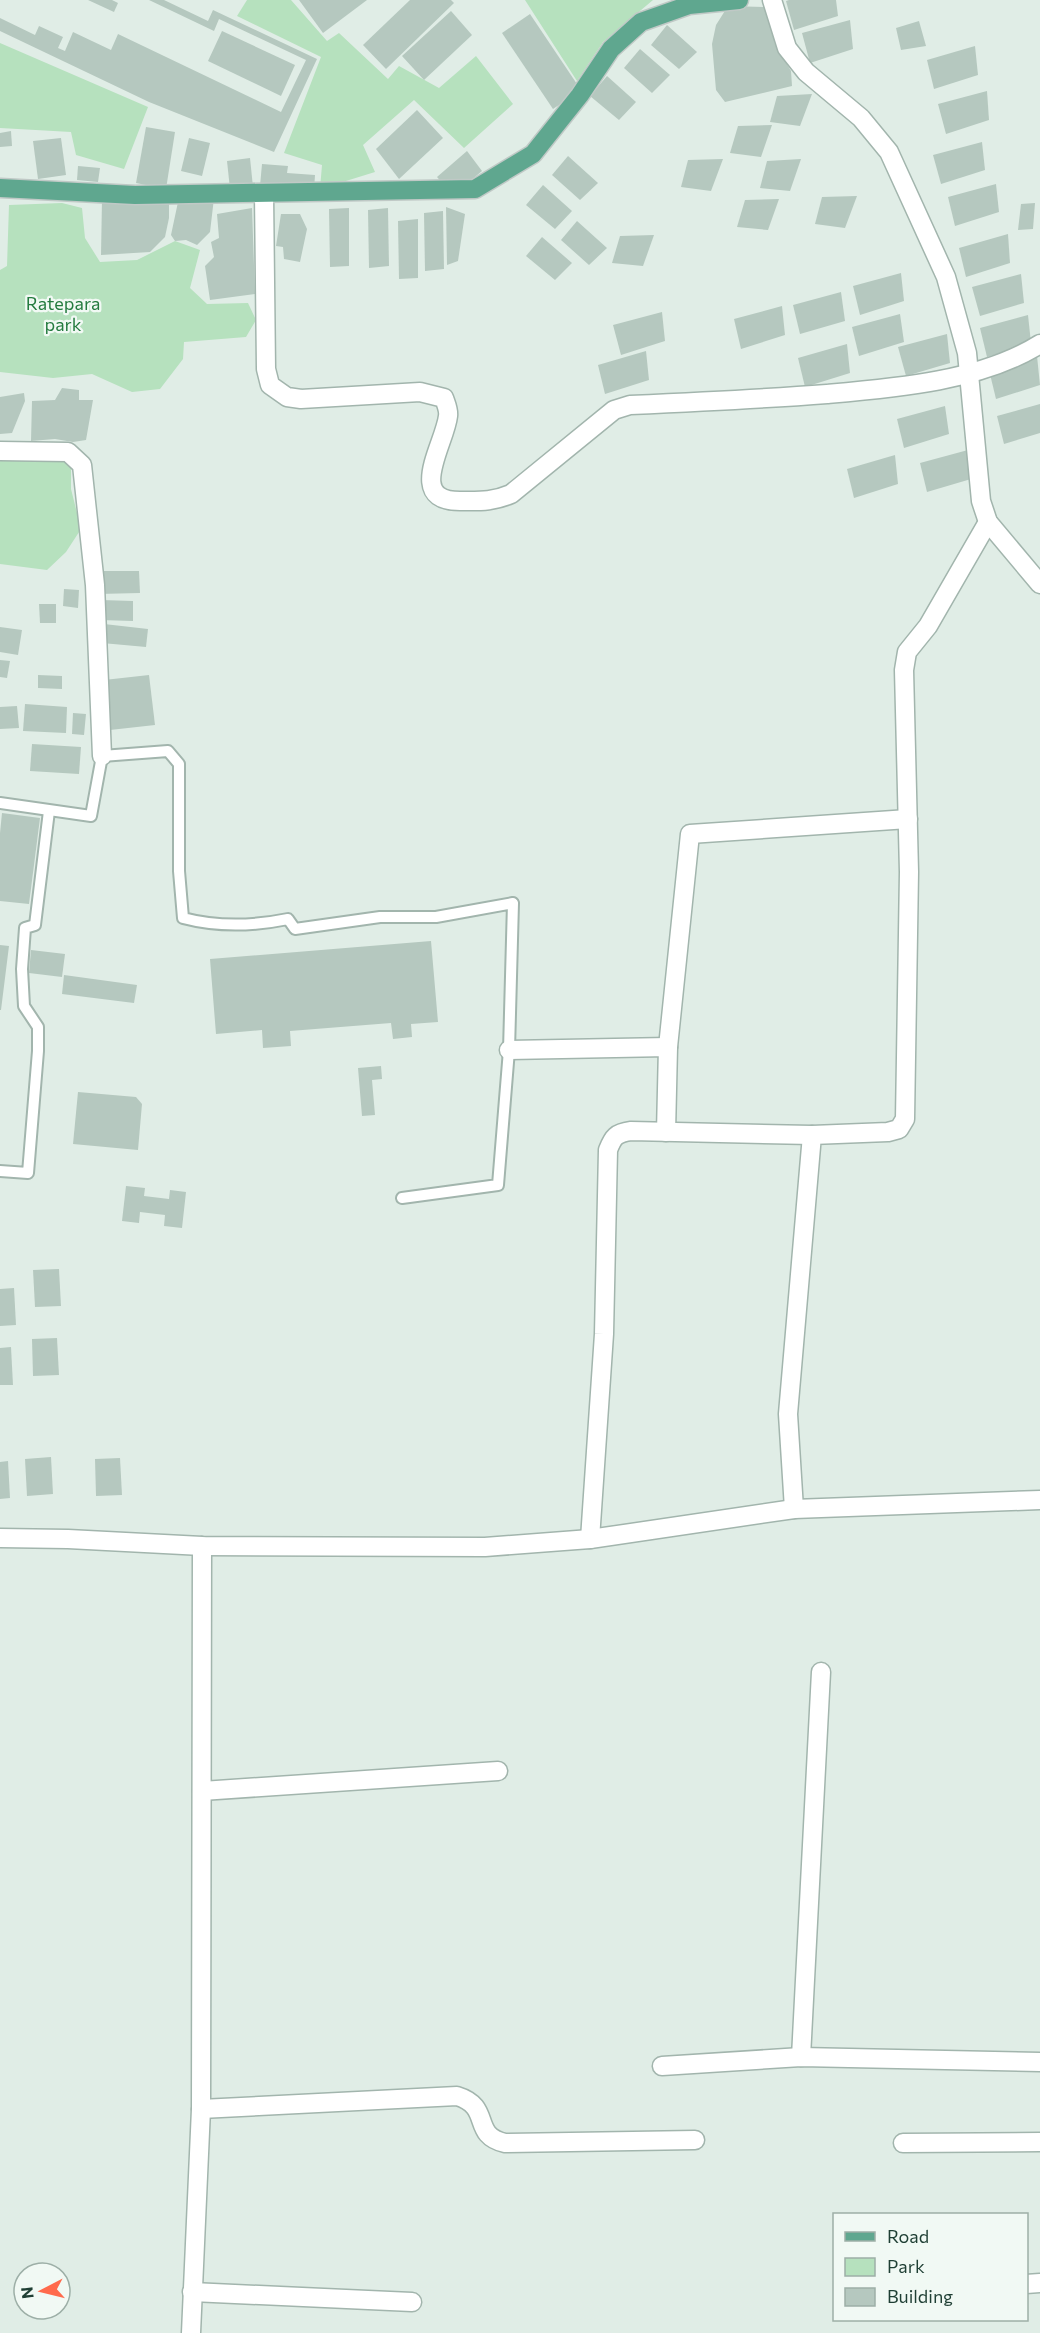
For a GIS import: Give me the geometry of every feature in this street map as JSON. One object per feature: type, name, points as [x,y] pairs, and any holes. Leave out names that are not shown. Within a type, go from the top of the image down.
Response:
[{"type":"main road","points":[[0,188],[135,195],[475,189],[533,154],[580,95],[611,49],[641,22],[689,4],[739,0]]},
{"type":"street","points":[[772,0],[787,48],[806,72],[861,118],[889,152],[946,277],[955,304],[967,354],[981,501],[988,522],[1040,584]]},
{"type":"street","points":[[264,194],[266,369],[270,385],[287,397],[301,399],[420,392],[444,398],[448,416],[429,478],[434,491],[440,497],[453,501],[494,501],[511,494],[614,410],[630,405],[875,390],[969,373],[1017,356],[1040,344]]},
{"type":"street","points":[[0,452],[68,452],[82,465],[95,585],[102,756]]},
{"type":"street","points":[[590,1539],[604,1334],[608,1150],[612,1137],[620,1132],[812,1135],[888,1132],[899,1129],[905,1119],[909,872],[904,670],[907,652],[932,619],[988,522]]},
{"type":"street","points":[[666,1132],[668,1047],[690,834],[908,819]]},
{"type":"street","points":[[509,1050],[668,1047]]},
{"type":"street","points":[[794,1509],[788,1414],[812,1135]]},
{"type":"street","points":[[0,1538],[202,1546],[485,1547],[590,1539],[794,1509],[1040,1500]]},
{"type":"street","points":[[190,2333],[201,2109],[202,1546]]},
{"type":"street","points":[[801,2057],[821,1672]]},
{"type":"street","points":[[202,1791],[498,1771]]},
{"type":"street","points":[[662,2066],[801,2057],[1040,2062]]},
{"type":"street","points":[[201,2109],[457,2096],[469,2100],[476,2107],[486,2133],[492,2140],[505,2143],[695,2140]]},
{"type":"street","points":[[903,2143],[1040,2142]]},
{"type":"street","points":[[192,2292],[412,2302]]},
{"type":"lane","points":[[0,804],[91,816],[102,756],[168,751],[179,764],[179,871],[183,918],[202,923],[261,924],[288,919],[295,929],[380,917],[436,917],[513,903],[509,1050],[498,1185],[402,1198]]},
{"type":"lane","points":[[0,1171],[28,1173],[38,1027],[24,1006],[22,969],[25,928],[35,925],[49,811]]},
{"type":"green space","points":[[247,0],[291,0],[327,41],[339,33],[388,79],[399,66],[439,88],[476,56],[513,104],[464,148],[414,100],[363,145],[375,172],[320,189],[322,165],[284,153],[321,57],[237,16]]},
{"type":"green space","points":[[525,0],[653,0],[603,42],[577,81]]},
{"type":"green space","points":[[0,43],[148,107],[124,169],[76,155],[71,132],[0,128]]},
{"type":"green space","name":"Ratepara park","points":[[62,203],[82,208],[85,238],[100,262],[137,260],[175,241],[200,250],[190,288],[207,304],[248,303],[256,320],[246,337],[184,342],[183,359],[160,389],[132,392],[92,374],[53,378],[0,372],[0,270],[7,266],[9,205]]},
{"type":"green space","points":[[0,452],[71,454],[71,489],[81,529],[66,552],[47,570],[0,564]]},
{"type":"building","points":[[88,0],[112,0],[118,3],[114,12]]},
{"type":"building","points":[[149,0],[164,0],[208,21],[213,10],[317,59],[274,152],[149,102],[0,31],[0,18],[35,35],[39,26],[63,37],[58,48],[65,51],[73,32],[111,50],[118,34],[281,112],[306,60],[219,19],[214,31]]},
{"type":"building","points":[[299,0],[367,0],[323,33]]},
{"type":"building","points":[[410,0],[451,0],[454,3],[386,69],[363,45]]},
{"type":"building","points":[[836,0],[838,16],[794,30],[786,1]]},
{"type":"building","points":[[728,6],[768,7],[775,44],[791,71],[792,86],[725,102],[716,90],[712,44],[716,25]]},
{"type":"building","points":[[451,11],[472,35],[424,80],[402,56]]},
{"type":"building","points":[[530,14],[581,90],[553,109],[502,33]]},
{"type":"building","points":[[850,20],[853,49],[810,63],[802,33]]},
{"type":"building","points":[[919,21],[926,46],[901,50],[896,28]]},
{"type":"building","points":[[667,25],[697,52],[679,69],[651,45]]},
{"type":"building","points":[[222,31],[295,65],[281,96],[208,61]]},
{"type":"building","points":[[975,46],[978,75],[934,89],[927,60]]},
{"type":"building","points":[[640,49],[670,75],[652,93],[624,68]]},
{"type":"building","points":[[607,76],[636,102],[619,120],[590,96]]},
{"type":"building","points":[[987,91],[989,120],[946,134],[938,104]]},
{"type":"building","points":[[812,94],[800,126],[770,122],[777,96]]},
{"type":"building","points":[[417,110],[443,138],[399,179],[376,149]]},
{"type":"building","points":[[772,125],[761,157],[730,153],[738,126]]},
{"type":"building","points":[[146,127],[175,132],[166,189],[136,183]]},
{"type":"building","points":[[11,131],[12,146],[0,147],[0,133]]},
{"type":"building","points":[[61,138],[66,175],[38,179],[33,141]]},
{"type":"building","points":[[189,138],[210,143],[202,176],[181,171]]},
{"type":"building","points":[[982,142],[985,170],[941,184],[933,155]]},
{"type":"building","points":[[467,151],[482,171],[469,182],[444,185],[437,177]]},
{"type":"building","points":[[568,156],[598,183],[580,200],[552,175]]},
{"type":"building","points":[[250,158],[253,187],[230,189],[227,161]]},
{"type":"building","points":[[723,159],[711,191],[681,187],[688,160]]},
{"type":"building","points":[[801,159],[790,191],[760,188],[767,161]]},
{"type":"building","points":[[262,164],[288,166],[287,173],[315,175],[314,190],[260,186]]},
{"type":"building","points":[[78,166],[100,168],[98,182],[77,180]]},
{"type":"building","points":[[996,184],[999,212],[955,226],[948,197]]},
{"type":"building","points":[[543,185],[572,211],[555,229],[526,205]]},
{"type":"building","points":[[857,196],[845,228],[815,224],[822,197]]},
{"type":"building","points":[[214,198],[210,232],[197,245],[186,240],[175,241],[171,235],[178,202]]},
{"type":"building","points":[[102,199],[169,201],[169,218],[165,237],[150,252],[101,255]]},
{"type":"building","points":[[779,199],[768,230],[737,227],[745,200]]},
{"type":"building","points":[[1035,203],[1033,229],[1018,230],[1021,204]]},
{"type":"building","points":[[446,207],[465,214],[458,261],[447,265]]},
{"type":"building","points":[[252,208],[255,294],[210,300],[205,266],[214,257],[211,242],[219,238],[217,214]]},
{"type":"building","points":[[349,208],[349,266],[330,267],[329,209]]},
{"type":"building","points":[[388,208],[389,266],[369,268],[368,210]]},
{"type":"building","points":[[443,211],[444,269],[425,271],[424,213]]},
{"type":"building","points":[[281,214],[300,214],[307,229],[300,262],[284,259],[283,247],[276,246]]},
{"type":"building","points":[[418,219],[418,278],[399,279],[398,221]]},
{"type":"building","points":[[577,221],[607,248],[589,265],[561,240]]},
{"type":"building","points":[[1008,234],[1010,263],[966,277],[959,248]]},
{"type":"building","points":[[654,235],[643,266],[612,263],[620,236]]},
{"type":"building","points":[[542,237],[572,263],[555,280],[526,256]]},
{"type":"building","points":[[901,273],[904,301],[860,315],[853,286]]},
{"type":"building","points":[[1021,274],[1024,303],[980,316],[972,287]]},
{"type":"building","points":[[841,292],[845,321],[800,334],[793,305]]},
{"type":"building","points":[[782,306],[785,335],[741,349],[734,319]]},
{"type":"building","points":[[662,312],[665,341],[621,355],[613,325]]},
{"type":"building","points":[[900,314],[904,342],[859,356],[852,327]]},
{"type":"building","points":[[1028,315],[1031,343],[987,357],[980,328]]},
{"type":"building","points":[[947,334],[950,363],[906,376],[898,347]]},
{"type":"building","points":[[847,344],[850,373],[805,387],[798,358]]},
{"type":"building","points":[[646,351],[649,380],[605,394],[598,365]]},
{"type":"building","points":[[1037,356],[1040,385],[996,399],[989,370]]},
{"type":"building","points":[[62,388],[79,390],[79,400],[93,400],[86,440],[31,441],[32,401],[55,400]]},
{"type":"building","points":[[24,393],[25,401],[12,433],[0,434],[0,397]]},
{"type":"building","points":[[1040,404],[1040,433],[1004,444],[997,416]]},
{"type":"building","points":[[945,406],[949,434],[904,448],[897,419]]},
{"type":"building","points":[[968,450],[971,479],[927,492],[920,463]]},
{"type":"building","points":[[895,455],[898,484],[854,498],[847,469]]},
{"type":"building","points":[[98,571],[139,571],[140,593],[98,594]]},
{"type":"building","points":[[64,589],[79,590],[78,608],[63,606]]},
{"type":"building","points":[[101,600],[133,601],[133,621],[100,620]]},
{"type":"building","points":[[39,604],[56,604],[56,623],[40,623]]},
{"type":"building","points":[[104,624],[148,629],[146,647],[102,643]]},
{"type":"building","points":[[0,627],[22,630],[18,655],[0,652]]},
{"type":"building","points":[[0,660],[10,661],[7,678],[0,677]]},
{"type":"building","points":[[38,675],[62,676],[62,689],[38,688]]},
{"type":"building","points":[[149,675],[155,725],[110,730],[104,680]]},
{"type":"building","points":[[25,704],[67,707],[66,733],[23,731]]},
{"type":"building","points":[[17,706],[19,728],[0,729],[0,707]]},
{"type":"building","points":[[73,713],[86,714],[84,735],[72,734]]},
{"type":"building","points":[[32,744],[81,747],[79,774],[30,771]]},
{"type":"building","points":[[2,813],[40,818],[29,904],[0,901]]},
{"type":"building","points":[[431,941],[438,1022],[411,1024],[412,1037],[393,1039],[391,1023],[290,1031],[291,1046],[263,1048],[262,1030],[216,1034],[210,959]]},
{"type":"building","points":[[0,945],[9,946],[1,1010],[0,1010]]},
{"type":"building","points":[[31,950],[65,954],[62,977],[29,973]]},
{"type":"building","points":[[64,975],[137,985],[134,1003],[62,994]]},
{"type":"building","points":[[381,1066],[382,1079],[372,1080],[375,1115],[362,1116],[358,1068]]},
{"type":"building","points":[[78,1092],[136,1097],[142,1104],[138,1150],[73,1144]]},
{"type":"building","points":[[126,1186],[145,1188],[144,1196],[169,1199],[170,1190],[186,1192],[182,1228],[164,1226],[165,1215],[140,1212],[139,1223],[122,1221]]},
{"type":"building","points":[[59,1269],[61,1306],[35,1307],[33,1270]]},
{"type":"building","points":[[14,1288],[16,1325],[0,1326],[0,1289]]},
{"type":"building","points":[[57,1338],[59,1375],[33,1376],[32,1339]]},
{"type":"building","points":[[11,1347],[13,1385],[0,1385],[0,1348]]},
{"type":"building","points":[[51,1457],[53,1494],[27,1496],[25,1459]]},
{"type":"building","points":[[120,1458],[122,1495],[96,1496],[95,1459]]},
{"type":"building","points":[[8,1461],[10,1498],[0,1499],[0,1462]]}]
